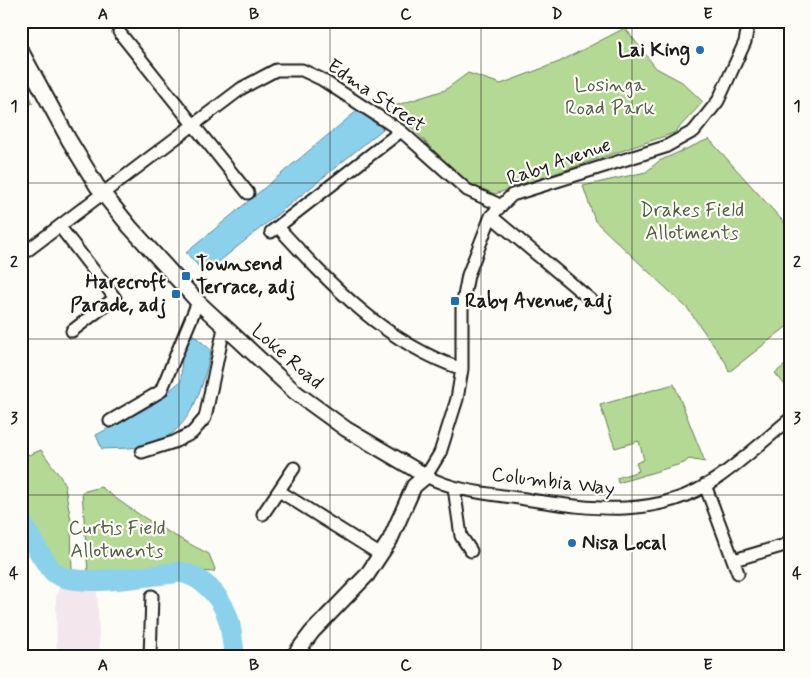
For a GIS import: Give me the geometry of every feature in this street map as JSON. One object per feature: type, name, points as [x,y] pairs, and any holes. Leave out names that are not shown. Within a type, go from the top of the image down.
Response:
[{"type":"street","name":"Raby Avenue","points":[[426,476],[440,453],[457,399],[462,369],[462,307],[468,276],[492,216],[512,195],[665,147],[694,131],[718,101],[745,42],[749,21]]},
{"type":"street","points":[[119,32],[248,193]]},
{"type":"street","name":"Loke Road","points":[[21,51],[69,140],[103,194],[198,302],[224,328],[309,403],[346,429],[426,476]]},
{"type":"street","name":"Edma Street","points":[[24,253],[242,88],[276,70],[302,70],[321,78],[401,131],[467,190],[500,206]]},
{"type":"street","points":[[401,131],[274,229],[333,287],[374,322],[410,346],[462,369]]},
{"type":"street","points":[[492,216],[591,300]]},
{"type":"street","points":[[60,227],[115,298],[72,331]]},
{"type":"street","points":[[110,421],[161,391],[198,302]]},
{"type":"street","points":[[142,452],[174,442],[192,433],[205,418],[224,328]]},
{"type":"street","name":"Columbia Way","points":[[426,476],[454,488],[584,509],[628,510],[668,501],[705,486],[790,419]]},
{"type":"street","points":[[264,514],[294,468]]},
{"type":"street","points":[[293,657],[312,632],[367,575],[381,555],[414,486],[426,476]]},
{"type":"street","points":[[705,486],[738,573]]},
{"type":"street","points":[[454,488],[461,536],[471,550]]},
{"type":"street","points":[[279,491],[381,555]]},
{"type":"street","points":[[734,560],[785,545],[790,541]]},
{"type":"street","points":[[150,657],[152,596]]},
{"type":"shaded area","points":[[60,585],[77,590],[97,589],[100,657],[57,657],[56,597]]},
{"type":"green space","name":"Losinga Road Park","points":[[625,28],[656,68],[682,82],[703,102],[674,133],[495,194],[466,183],[391,107],[445,90],[468,73],[501,84],[559,62]]},
{"type":"green space","points":[[21,77],[33,103],[21,109]]},
{"type":"green space","name":"Drakes Field Allotments","points":[[709,139],[790,229],[790,324],[729,372],[726,363],[688,309],[595,221],[583,186],[646,172],[659,161]]},
{"type":"green space","points":[[790,361],[790,391],[775,373]]},
{"type":"green space","points":[[674,384],[705,462],[689,459],[684,463],[618,483],[617,478],[639,471],[636,463],[644,460],[639,441],[615,448],[600,405]]},
{"type":"green space","points":[[21,448],[29,455],[41,450],[64,482],[71,520],[72,572],[57,572],[21,503]]},
{"type":"green space","name":"Curtis Field Allotments","points":[[101,487],[153,523],[209,554],[215,569],[214,572],[172,569],[88,572],[82,492]]},
{"type":"water","points":[[358,110],[383,129],[205,273],[186,253]]},
{"type":"water","points":[[191,333],[211,350],[204,380],[192,409],[184,422],[173,433],[160,441],[145,446],[102,449],[96,435],[151,406],[181,381],[182,352]]},
{"type":"waterway","points":[[21,522],[51,569],[65,578],[96,581],[180,572],[195,577],[214,593],[224,607],[230,625],[235,657]]},
{"type":"place","name":"Lai King","points":[[700,50]]},
{"type":"place","name":"Townsend Terrace, adj","points":[[186,276]]},
{"type":"place","name":"Harecroft Parade, adj","points":[[176,294]]},
{"type":"place","name":"Raby Avenue, adj","points":[[455,301]]},
{"type":"place","name":"Nisa Local","points":[[572,543]]}]
